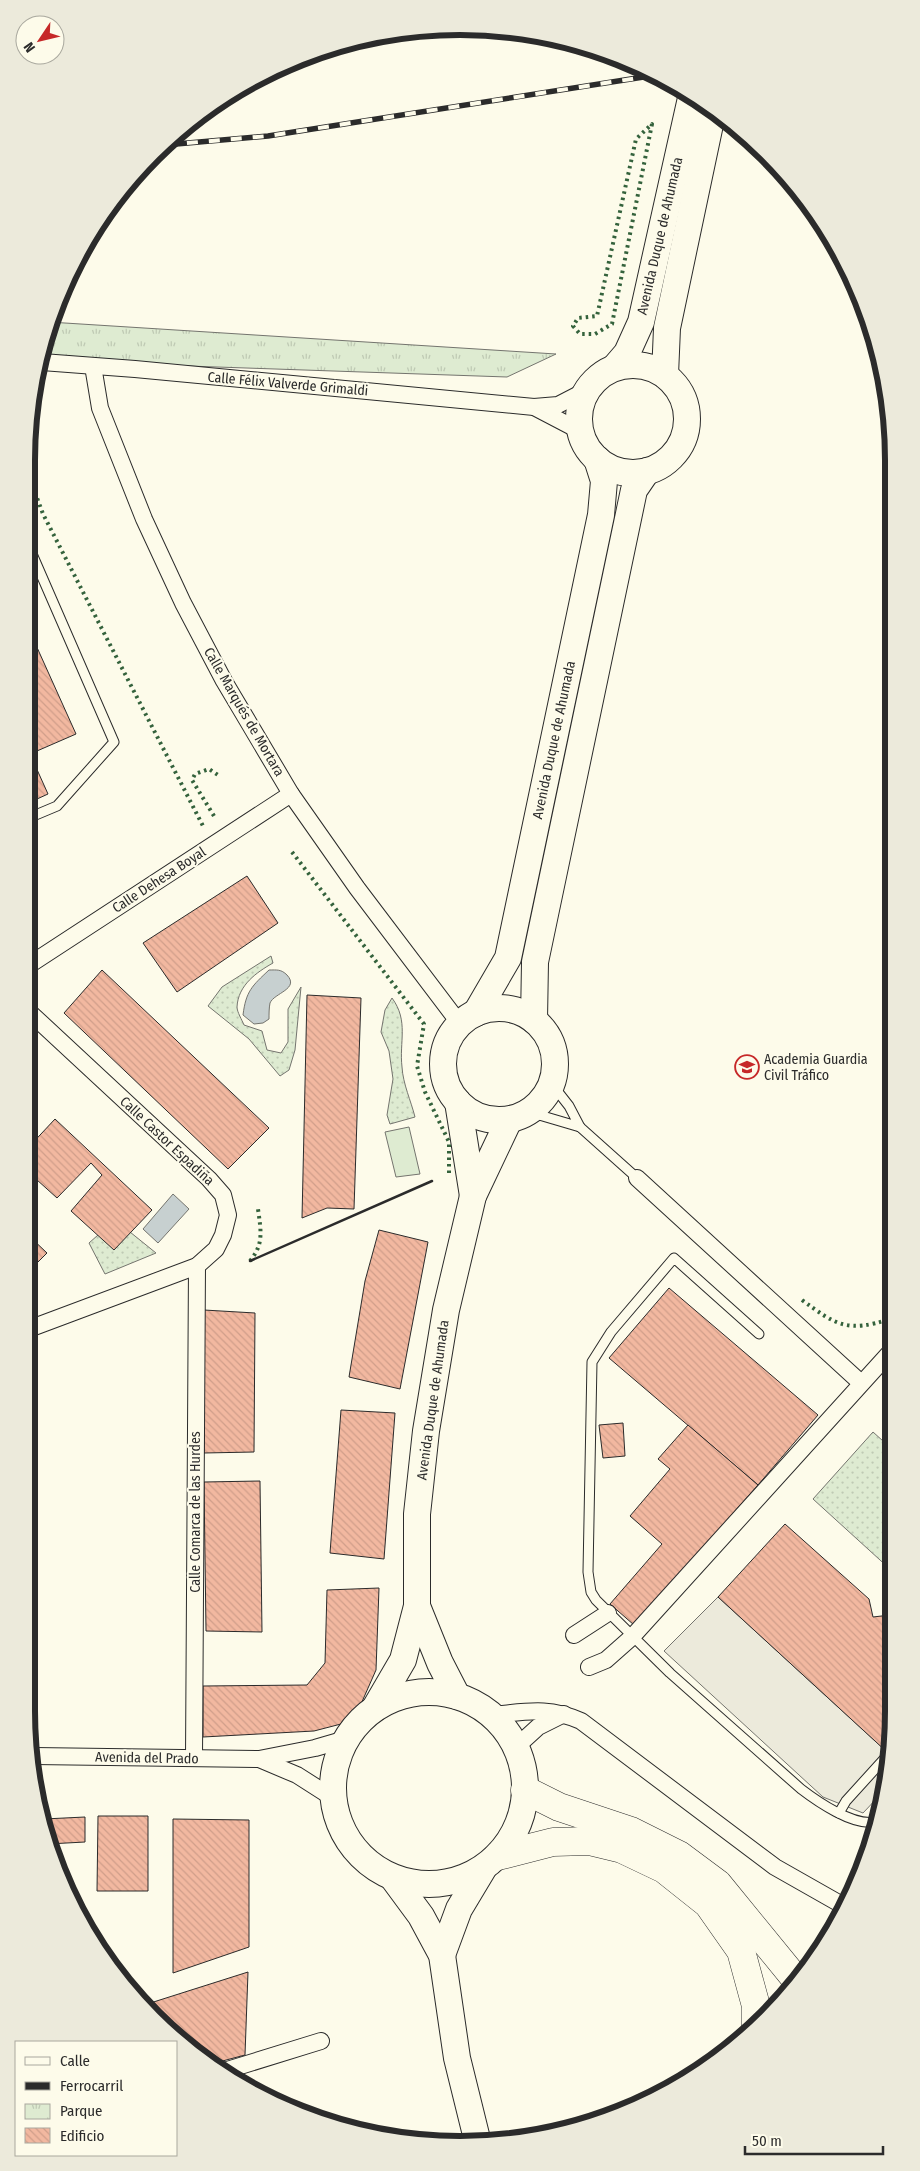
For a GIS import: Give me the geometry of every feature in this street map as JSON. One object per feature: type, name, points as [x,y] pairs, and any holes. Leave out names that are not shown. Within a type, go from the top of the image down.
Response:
[{"type":"highway","points":[[525,1790],[558,1807],[631,1831],[678,1855],[718,1884],[793,1975]]},
{"type":"highway","points":[[490,1863],[553,1842],[589,1841],[622,1849],[664,1869],[708,1904],[741,1952],[756,2006],[756,2017]]},
{"type":"main road","name":"Avenida Duque de Ahumada","points":[[615,367],[627,353],[641,322],[701,110]]},
{"type":"main road","name":"Avenida Duque de Ahumada","points":[[665,375],[667,328],[701,110]]},
{"type":"main road","points":[[641,365],[665,375],[680,392],[685,402],[686,427],[679,448],[670,458],[647,471],[631,473],[618,471],[596,459],[585,444],[580,431],[579,416],[581,403],[587,390],[596,378],[615,367],[641,365]]},
{"type":"main road","name":"Avenida Duque de Ahumada","points":[[468,1018],[508,958],[601,515],[604,481],[596,459]]},
{"type":"main road","name":"Avenida Duque de Ahumada","points":[[534,1020],[535,962],[634,490],[647,471]]},
{"type":"main road","points":[[498,1008],[518,1011],[534,1020],[548,1036],[554,1054],[555,1074],[545,1097],[519,1116],[490,1120],[474,1114],[458,1102],[447,1084],[443,1066],[448,1042],[468,1018],[498,1008]]},
{"type":"main road","name":"Avenida Duque de Ahumada","points":[[458,1102],[473,1196]]},
{"type":"main road","name":"Avenida Duque de Ahumada","points":[[375,1708],[402,1660],[417,1606],[417,1514],[426,1431],[446,1310],[473,1196],[519,1116]]},
{"type":"main road","name":"Avenida Duque de Ahumada","points":[[417,1606],[440,1663],[457,1696]]},
{"type":"main road","points":[[442,1955],[459,1908],[490,1863],[513,1836],[522,1814],[525,1790],[521,1761],[509,1735],[490,1715],[457,1696],[429,1692],[401,1696],[375,1708],[359,1722],[346,1739],[335,1768],[334,1798],[340,1824],[352,1846],[371,1865],[393,1878],[421,1884],[449,1882],[490,1863]]},
{"type":"main road","points":[[393,1878],[421,1916],[442,1955],[457,2058],[476,2135]]},
{"type":"street","name":"Calle Félix Valverde Grimaldi","points":[[46,362],[534,407],[558,405],[587,390]]},
{"type":"street","name":"Calle Marqués de Mortara","points":[[93,366],[100,408],[144,519],[220,673],[291,794],[357,888],[468,1018]]},
{"type":"street","name":"Calle Félix Valverde Grimaldi","points":[[534,407],[580,431]]},
{"type":"street","name":"Calle Dehesa Boyal","points":[[35,961],[291,794]]},
{"type":"street","name":"Calle Castor Espadiña","points":[[35,1017],[223,1195],[228,1215],[223,1235],[216,1250],[197,1266],[35,1327]]},
{"type":"street","points":[[637,1178],[861,1384]]},
{"type":"street","name":"Calle Comarca de las Hurdes","points":[[194,1758],[197,1266]]},
{"type":"street","points":[[589,1667],[606,1660],[632,1637],[885,1358]]},
{"type":"street","points":[[574,1635],[608,1614]]},
{"type":"street","points":[[490,1715],[546,1710],[564,1714],[581,1721],[774,1867],[839,1903]]},
{"type":"street","points":[[515,1748],[538,1727],[564,1714]]},
{"type":"street","name":"Avenida del Prado","points":[[38,1756],[259,1759],[315,1748],[346,1739]]},
{"type":"street","name":"Avenida del Prado","points":[[259,1759],[297,1775],[334,1798]]},
{"type":"street","points":[[231,2069],[321,2041]]},
{"type":"lane","points":[[35,561],[114,742],[57,806],[35,815]]},
{"type":"lane","points":[[551,1083],[569,1106],[580,1127],[637,1178]]},
{"type":"lane","points":[[519,1116],[580,1127]]},
{"type":"lane","points":[[759,1334],[674,1258],[611,1332],[592,1362],[588,1572],[591,1592],[608,1614],[632,1637],[801,1789],[822,1805],[839,1813],[870,1823]]},
{"type":"lane","points":[[839,1813],[846,1801],[881,1762]]},
{"type":"green space","points":[[58,323],[556,354],[507,377],[47,361]]},
{"type":"green space","points":[[271,956],[273,963],[249,980],[241,992],[237,1007],[244,1025],[262,1031],[267,1050],[281,1053],[288,1042],[288,1009],[301,987],[295,1050],[289,1070],[280,1076],[249,1039],[208,1006],[222,987]]},
{"type":"green space","points":[[392,998],[402,1023],[401,1058],[403,1073],[415,1117],[390,1124],[387,1115],[393,1079],[389,1051],[381,1032],[385,1010]]},
{"type":"green space","points":[[409,1127],[420,1174],[396,1177],[385,1132]]},
{"type":"green space","points":[[130,1232],[156,1253],[105,1274],[89,1243],[98,1235]]},
{"type":"green space","points":[[873,1432],[885,1443],[885,1565],[813,1499]]},
{"type":"shaded area","points":[[269,970],[283,972],[290,980],[290,984],[270,1003],[269,1019],[263,1023],[254,1024],[243,1015],[246,1000],[254,985]]},
{"type":"shaded area","points":[[173,1194],[189,1209],[158,1243],[143,1229]]},
{"type":"shaded area","points":[[718,1597],[883,1748],[876,1799],[863,1813],[823,1797],[664,1651]]},
{"type":"building","points":[[35,643],[76,734],[35,752]]},
{"type":"building","points":[[35,765],[48,794],[35,800]]},
{"type":"building","points":[[247,876],[278,923],[177,992],[143,943]]},
{"type":"building","points":[[102,970],[269,1128],[228,1169],[64,1013]]},
{"type":"building","points":[[307,995],[361,998],[354,1209],[327,1208],[302,1218]]},
{"type":"building","points":[[55,1119],[152,1210],[114,1250],[71,1211],[102,1175],[91,1163],[57,1198],[35,1178],[35,1140]]},
{"type":"building","points":[[379,1230],[428,1242],[400,1389],[349,1377],[365,1281]]},
{"type":"building","points":[[35,1242],[47,1253],[35,1265]]},
{"type":"building","points":[[669,1288],[818,1415],[758,1485],[609,1358]]},
{"type":"building","points":[[204,1310],[255,1313],[254,1452],[204,1453]]},
{"type":"building","points":[[341,1410],[395,1413],[384,1559],[330,1553]]},
{"type":"building","points":[[623,1423],[625,1456],[603,1458],[599,1425]]},
{"type":"building","points":[[688,1425],[758,1485],[634,1625],[610,1604],[662,1544],[630,1516],[670,1469],[658,1459]]},
{"type":"building","points":[[260,1481],[262,1632],[206,1631],[204,1482]]},
{"type":"building","points":[[785,1524],[869,1599],[873,1617],[885,1616],[883,1748],[718,1597]]},
{"type":"building","points":[[379,1588],[376,1670],[361,1704],[341,1724],[314,1731],[203,1737],[203,1686],[307,1685],[325,1663],[327,1590]]},
{"type":"building","points":[[98,1816],[148,1816],[148,1891],[97,1891]]},
{"type":"building","points":[[85,1817],[85,1842],[57,1844],[49,1819]]},
{"type":"building","points":[[173,1819],[249,1820],[249,1947],[173,1973]]},
{"type":"building","points":[[248,1972],[245,2055],[220,2062],[180,2031],[151,2003]]},
{"type":"railway","points":[[175,144],[268,136],[644,77]]},
{"type":"hedge","points":[[652,124],[612,324],[595,334],[580,334],[573,326],[578,318],[597,316],[636,139],[652,124]]},
{"type":"hedge","points":[[35,492],[43,514],[204,828]]},
{"type":"hedge","points":[[214,816],[192,780],[195,774],[209,769],[218,775]]},
{"type":"hedge","points":[[292,852],[424,1024],[417,1066],[425,1092],[449,1142],[449,1176]]},
{"type":"hedge","points":[[250,1261],[258,1249],[260,1237],[258,1209]]},
{"type":"hedge","points":[[802,1300],[833,1321],[843,1324],[852,1326],[885,1320]]},
{"type":"wall","points":[[250,1261],[432,1181]]},
{"type":"place","name":"Academia Guardia Civil Tráfico","points":[[747,1067]]}]
